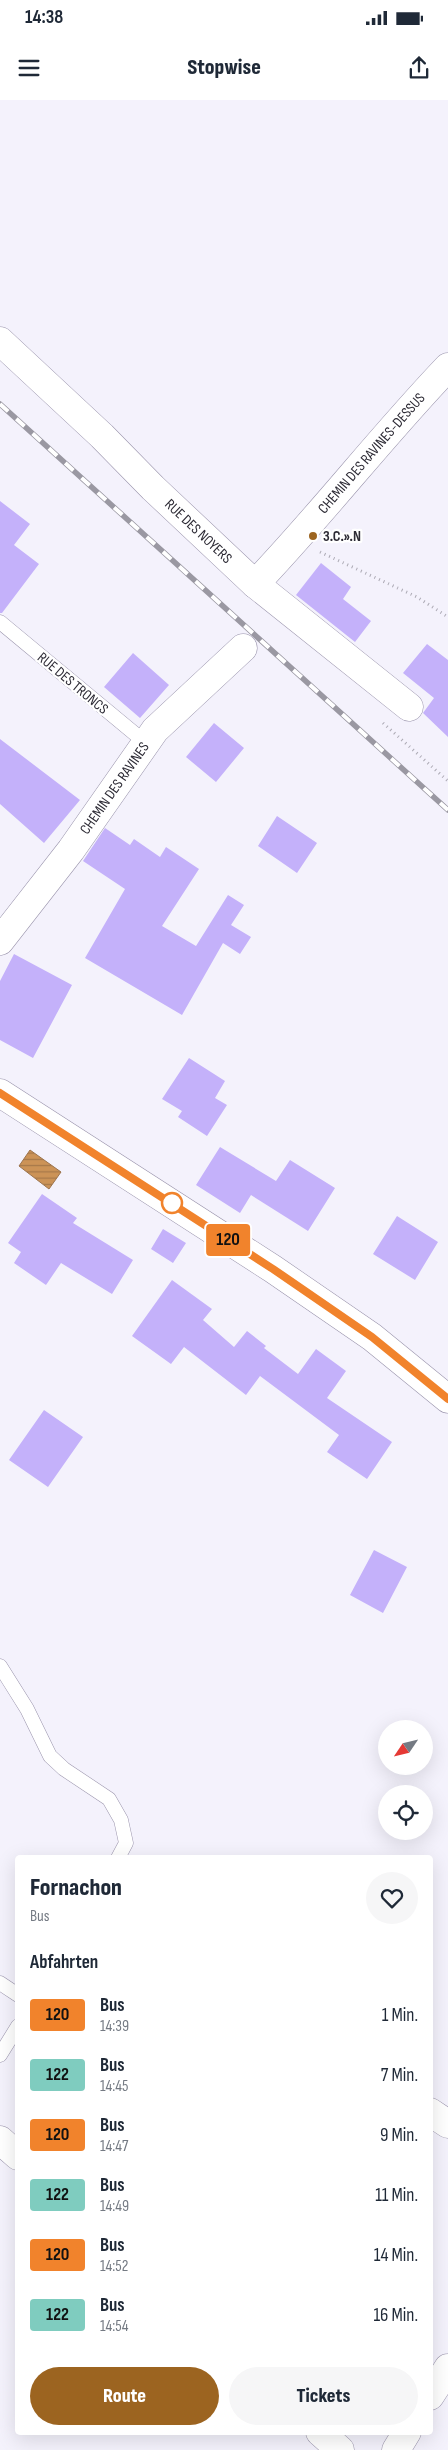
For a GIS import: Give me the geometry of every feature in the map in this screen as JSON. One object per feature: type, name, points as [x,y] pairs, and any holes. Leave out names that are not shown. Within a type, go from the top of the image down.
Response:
[{"type":"street","name":"RUE DES NOYERS","points":[[0,341],[102,436],[153,488],[255,584],[409,707]]},
{"type":"street","name":"CHEMIN DES RAVINES-DESSUS","points":[[255,584],[297,541],[347,480],[448,367]]},
{"type":"street","name":"CHEMIN DES RAVINES","points":[[0,941],[71,850],[155,730],[243,648]]},
{"type":"street","points":[[0,1093],[273,1269],[372,1337],[448,1399]]},
{"type":"street","points":[[433,2114],[448,2124]]},
{"type":"street","points":[[0,2140],[15,2153]]},
{"type":"street","points":[[433,2391],[448,2368]]},
{"type":"street","points":[[323,2435],[340,2450]]},
{"type":"street","points":[[396,2450],[405,2435]]},
{"type":"lane","name":"RUE DES TRONCS","points":[[0,622],[146,743]]},
{"type":"lane","points":[[0,1666],[27,1709],[50,1756],[64,1769],[109,1799],[121,1820],[126,1843],[120,1855]]},
{"type":"lane","points":[[0,1983],[15,1994]]},
{"type":"lane","points":[[0,2055],[15,2031]]},
{"type":"path","points":[[297,541],[417,597],[448,617]]},
{"type":"shaded area","points":[[30,1150],[61,1172],[49,1189],[19,1166]]},
{"type":"building","points":[[0,501],[30,524],[14,545],[39,564],[2,613],[0,613]]},
{"type":"building","points":[[321,563],[351,587],[343,599],[371,621],[355,642],[296,595]]},
{"type":"building","points":[[427,644],[448,660],[448,737],[423,713],[434,698],[403,673]]},
{"type":"building","points":[[133,653],[169,685],[140,718],[104,687]]},
{"type":"building","points":[[214,723],[244,748],[216,782],[186,757]]},
{"type":"building","points":[[0,739],[80,800],[44,843],[0,804]]},
{"type":"building","points":[[277,816],[317,843],[297,873],[258,846]]},
{"type":"building","points":[[105,828],[130,845],[134,839],[160,857],[166,847],[199,869],[162,926],[196,946],[228,895],[244,905],[231,925],[251,937],[240,954],[223,943],[182,1015],[85,958],[125,889],[83,861]]},
{"type":"building","points":[[14,954],[72,985],[33,1058],[0,1040],[0,981]]},
{"type":"building","points":[[189,1058],[225,1081],[215,1098],[227,1105],[207,1136],[178,1117],[182,1111],[162,1099]]},
{"type":"building","points":[[220,1147],[276,1181],[290,1160],[335,1188],[308,1231],[251,1195],[240,1213],[196,1185]]},
{"type":"building","points":[[42,1194],[77,1218],[73,1223],[133,1260],[112,1294],[61,1263],[46,1285],[14,1263],[21,1252],[8,1243]]},
{"type":"building","points":[[397,1216],[438,1242],[415,1280],[373,1254]]},
{"type":"building","points":[[163,1229],[186,1243],[173,1263],[151,1249]]},
{"type":"building","points":[[172,1280],[212,1309],[203,1320],[234,1347],[247,1331],[266,1346],[264,1348],[298,1374],[316,1349],[346,1371],[327,1398],[392,1442],[367,1479],[327,1452],[339,1435],[260,1376],[246,1395],[184,1347],[171,1364],[132,1336]]},
{"type":"building","points":[[44,1410],[83,1437],[48,1487],[9,1460]]},
{"type":"building","points":[[374,1550],[407,1567],[383,1613],[350,1595]]},
{"type":"railway","points":[[0,404],[448,810]]},
{"type":"bus line","name":"120","points":[[0,1093],[273,1269],[372,1337],[448,1399]]},
{"type":"place","name":"3.C.».N","points":[[313,536]]}]
